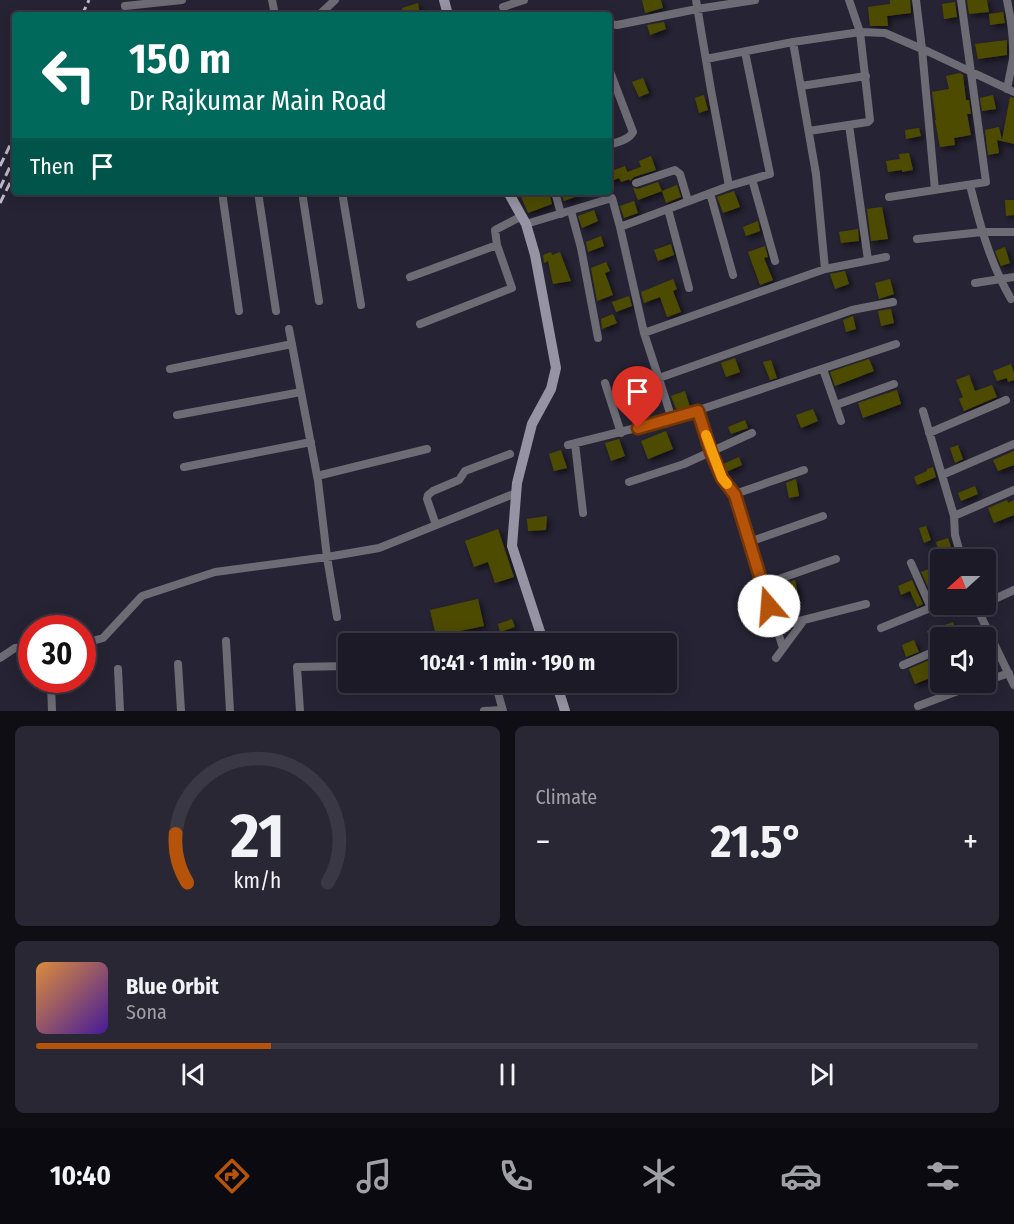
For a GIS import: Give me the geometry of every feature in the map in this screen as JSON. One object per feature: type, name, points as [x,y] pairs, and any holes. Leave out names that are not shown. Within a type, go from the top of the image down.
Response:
[{"type":"street","points":[[125,6],[182,0]]},
{"type":"street","points":[[322,12],[335,0]]},
{"type":"street","points":[[503,7],[524,0]]},
{"type":"street","points":[[612,24],[697,4],[754,0]]},
{"type":"street","points":[[809,131],[870,120],[860,32],[849,0]]},
{"type":"street","points":[[916,0],[935,190]]},
{"type":"street","points":[[890,197],[986,182],[961,0]]},
{"type":"street","points":[[706,59],[860,32],[885,33],[1010,90],[1013,43],[1007,0]]},
{"type":"street","points":[[697,4],[729,186]]},
{"type":"street","points":[[793,42],[816,174],[825,269]]},
{"type":"street","points":[[620,227],[729,186],[770,174],[746,52]]},
{"type":"street","points":[[801,86],[866,76]]},
{"type":"street","points":[[612,77],[633,132],[628,138],[612,144]]},
{"type":"street","points":[[849,125],[868,260]]},
{"type":"street","points":[[636,183],[675,170],[680,174],[688,201]]},
{"type":"street","points":[[752,180],[775,261]]},
{"type":"street","points":[[970,185],[982,232],[1011,299]]},
{"type":"street","points":[[710,193],[733,275]]},
{"type":"street","points":[[222,195],[240,312]]},
{"type":"street","points":[[258,195],[276,311]]},
{"type":"street","points":[[302,195],[319,301]]},
{"type":"street","points":[[343,195],[361,305]]},
{"type":"street","points":[[510,195],[524,220],[535,255],[556,368],[551,389],[532,424],[517,483],[512,546],[540,633]]},
{"type":"street","points":[[556,195],[561,214]]},
{"type":"street","points":[[420,324],[512,288],[497,245],[495,230],[524,220],[561,214],[612,198],[644,333],[672,419]]},
{"type":"street","points":[[668,209],[689,288]]},
{"type":"street","points":[[571,211],[581,248],[598,339]]},
{"type":"street","points":[[917,239],[982,232],[1014,232]]},
{"type":"street","points":[[410,277],[497,245]]},
{"type":"street","points":[[644,333],[825,269],[886,256]]},
{"type":"street","points":[[975,283],[1014,277]]},
{"type":"street","points":[[659,378],[852,310],[893,302]]},
{"type":"street","points":[[289,329],[317,476],[337,617]]},
{"type":"street","points":[[170,369],[292,344]]},
{"type":"street","points":[[583,513],[571,444],[621,433],[698,411],[896,344]]},
{"type":"street","points":[[824,369],[841,421]]},
{"type":"street","points":[[605,383],[621,433]]},
{"type":"street","points":[[836,405],[894,384]]},
{"type":"street","points":[[177,415],[301,392]]},
{"type":"street","points":[[929,432],[1006,400]]},
{"type":"street","points":[[698,411],[722,478],[735,495],[783,648]]},
{"type":"street","points":[[923,411],[954,516],[955,535],[959,549]]},
{"type":"street","points":[[629,482],[684,464],[752,434]]},
{"type":"street","points":[[184,466],[311,442]]},
{"type":"street","points":[[942,475],[1014,444]]},
{"type":"street","points":[[317,476],[427,449]]},
{"type":"street","points":[[436,525],[427,499],[428,495],[459,480],[465,471],[510,454]]},
{"type":"street","points":[[735,495],[804,470]]},
{"type":"street","points":[[954,516],[1014,490]]},
{"type":"street","points":[[96,640],[103,638],[142,596],[215,572],[379,548],[516,493]]},
{"type":"street","points":[[749,542],[823,516]]},
{"type":"street","points":[[762,585],[836,559]]},
{"type":"street","points":[[911,563],[930,604]]},
{"type":"street","points":[[996,598],[1014,590]]},
{"type":"street","points":[[776,627],[866,604]]},
{"type":"street","points":[[881,628],[930,609]]},
{"type":"street","points":[[776,658],[804,620]]},
{"type":"street","points":[[226,641],[230,711]]},
{"type":"street","points":[[996,647],[1014,685]]},
{"type":"street","points":[[0,658],[18,648]]},
{"type":"street","points":[[903,664],[930,653]]},
{"type":"street","points":[[178,664],[181,711]]},
{"type":"street","points":[[300,711],[297,667],[338,666]]},
{"type":"street","points":[[118,669],[120,711]]},
{"type":"street","points":[[996,678],[1009,673]]},
{"type":"street","points":[[51,693],[52,711]]},
{"type":"street","points":[[484,711],[502,711],[498,693]]},
{"type":"street","points":[[559,693],[565,711]]},
{"type":"street","points":[[918,706],[954,693]]},
{"type":"building","points":[[642,0],[661,0],[663,8],[645,13]]},
{"type":"building","points":[[890,0],[910,0],[911,13],[887,16],[888,26],[870,26],[868,7],[890,4]]},
{"type":"building","points":[[967,0],[987,0],[989,12],[969,14]]},
{"type":"building","points":[[955,2],[957,17],[944,19],[942,4]]},
{"type":"building","points":[[418,3],[420,12],[403,12],[402,8]]},
{"type":"building","points":[[1003,12],[1005,23],[990,25],[989,14]]},
{"type":"building","points":[[664,22],[666,29],[650,35],[647,25]]},
{"type":"building","points":[[1007,40],[1007,55],[978,59],[975,44]]},
{"type":"building","points":[[960,73],[963,75],[966,100],[969,100],[971,114],[967,114],[971,135],[954,138],[955,145],[940,147],[932,92],[949,89],[946,76]]},
{"type":"building","points":[[643,78],[649,93],[639,97],[632,82]]},
{"type":"building","points":[[704,95],[708,110],[699,113],[695,98]]},
{"type":"building","points":[[993,95],[996,109],[982,111],[980,98]]},
{"type":"building","points":[[1010,97],[1014,98],[1014,144],[997,140],[999,153],[988,155],[985,130],[999,127],[1002,140]]},
{"type":"building","points":[[919,128],[921,136],[906,139],[905,130]]},
{"type":"building","points":[[909,153],[913,170],[888,172],[886,161],[900,159],[899,154]]},
{"type":"building","points":[[651,156],[656,170],[634,177],[630,181],[627,172],[641,167],[639,161]]},
{"type":"building","points":[[625,166],[630,179],[621,182],[619,178],[612,181],[612,171]]},
{"type":"building","points":[[658,182],[662,191],[638,200],[633,188],[638,189]]},
{"type":"building","points":[[677,185],[681,197],[666,203],[662,191]]},
{"type":"building","points":[[734,191],[740,207],[723,213],[717,197]]},
{"type":"building","points":[[520,195],[550,195],[552,204],[528,213]]},
{"type":"building","points":[[562,195],[580,195],[564,201]]},
{"type":"building","points":[[1005,200],[1014,200],[1014,215],[1006,216]]},
{"type":"building","points":[[634,201],[638,213],[624,218],[620,206]]},
{"type":"building","points":[[882,207],[888,239],[871,241],[867,209]]},
{"type":"building","points":[[594,210],[598,221],[582,228],[578,216]]},
{"type":"building","points":[[758,221],[760,231],[746,236],[743,227]]},
{"type":"building","points":[[858,229],[859,241],[841,243],[839,232]]},
{"type":"building","points":[[601,236],[604,246],[588,252],[586,242]]},
{"type":"building","points":[[671,244],[674,255],[658,261],[654,250]]},
{"type":"building","points":[[765,246],[768,257],[764,258],[773,280],[760,285],[748,252]]},
{"type":"building","points":[[1005,247],[1010,263],[1001,266],[995,251]]},
{"type":"building","points":[[551,252],[552,255],[560,252],[571,281],[553,284],[548,261],[544,263],[543,255]]},
{"type":"building","points":[[606,262],[610,271],[605,273],[613,295],[597,301],[591,268]]},
{"type":"building","points":[[845,271],[849,284],[835,289],[830,274]]},
{"type":"building","points":[[673,279],[677,289],[673,291],[681,312],[667,317],[660,297],[644,303],[641,292]]},
{"type":"building","points":[[890,279],[894,294],[879,299],[875,283]]},
{"type":"building","points":[[629,296],[632,306],[616,312],[612,302]]},
{"type":"building","points":[[891,309],[894,323],[881,326],[878,311]]},
{"type":"building","points":[[613,314],[617,323],[602,329],[601,319]]},
{"type":"building","points":[[853,316],[856,329],[846,332],[843,320]]},
{"type":"building","points":[[735,358],[740,372],[726,377],[721,363]]},
{"type":"building","points":[[869,359],[874,371],[835,386],[830,372]]},
{"type":"building","points":[[771,360],[777,378],[770,380],[763,362]]},
{"type":"building","points":[[1011,364],[1014,380],[1008,382],[1007,378],[997,381],[993,371]]},
{"type":"building","points":[[969,375],[975,391],[992,385],[997,397],[964,411],[959,399],[963,397],[956,380]]},
{"type":"building","points":[[897,390],[901,404],[863,418],[858,403]]},
{"type":"building","points":[[685,391],[690,407],[677,411],[671,396]]},
{"type":"building","points":[[813,409],[818,421],[801,428],[796,415]]},
{"type":"building","points":[[745,420],[748,428],[731,434],[728,427]]},
{"type":"building","points":[[666,431],[673,449],[648,459],[641,441]]},
{"type":"building","points":[[619,439],[625,456],[611,461],[605,443]]},
{"type":"building","points":[[958,445],[963,459],[955,463],[950,448]]},
{"type":"building","points":[[561,450],[567,468],[554,471],[549,454]]},
{"type":"building","points":[[1014,451],[1014,465],[998,471],[993,460]]},
{"type":"building","points":[[739,457],[742,465],[726,472],[723,464]]},
{"type":"building","points":[[933,467],[936,477],[917,485],[914,477]]},
{"type":"building","points":[[796,479],[799,496],[789,498],[786,483]]},
{"type":"building","points":[[975,486],[978,494],[961,501],[958,493]]},
{"type":"building","points":[[1007,500],[1008,503],[1014,500],[1014,515],[994,523],[988,508]]},
{"type":"building","points":[[547,516],[546,530],[528,531],[527,519]]},
{"type":"building","points":[[926,526],[931,540],[924,543],[919,528]]},
{"type":"building","points":[[498,529],[514,577],[495,583],[488,562],[474,567],[465,541]]},
{"type":"building","points":[[948,538],[952,549],[938,549],[936,542]]},
{"type":"building","points":[[930,569],[930,591],[921,572]]},
{"type":"building","points":[[795,580],[799,599],[787,601],[784,584]]},
{"type":"building","points":[[912,580],[923,604],[917,607],[910,591],[901,595],[898,586]]},
{"type":"building","points":[[478,599],[484,626],[450,633],[435,633],[430,610]]},
{"type":"building","points":[[512,619],[515,627],[500,632],[498,624]]},
{"type":"building","points":[[953,622],[955,627],[939,627]]},
{"type":"building","points":[[914,640],[919,652],[906,657],[902,645]]},
{"type":"building","points":[[929,660],[930,678],[915,684],[909,669]]},
{"type":"railway","points":[[83,12],[89,0]]},
{"type":"railway","points":[[0,166],[12,141]]},
{"type":"railway","points":[[0,188],[12,162]]},
{"type":"railway","points":[[0,203],[11,181]]},
{"type":"slow traffic","points":[[706,435],[722,478],[727,484]]},
{"type":"route","points":[[638,428],[698,411],[722,478],[735,495],[769,606]]}]
